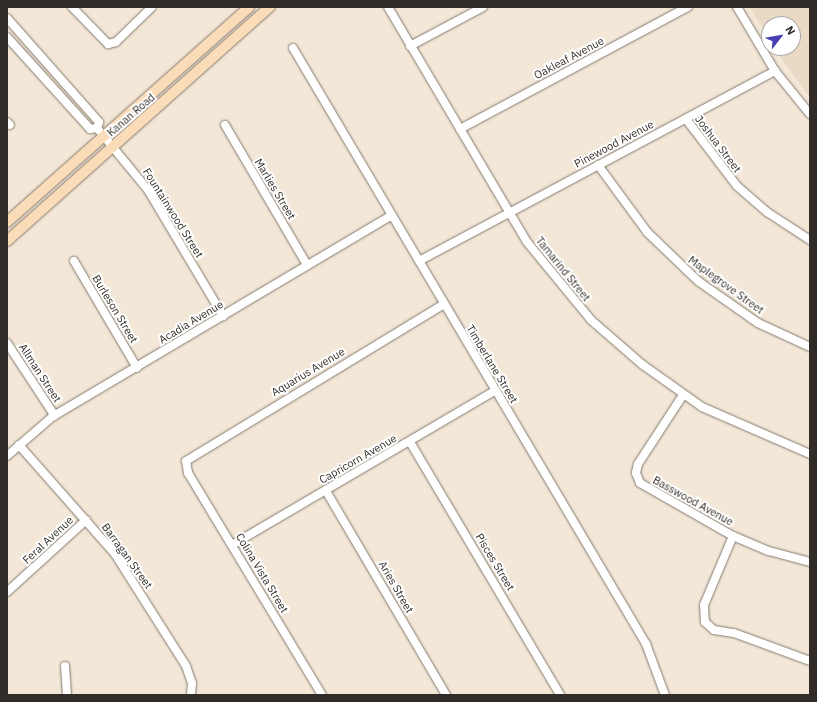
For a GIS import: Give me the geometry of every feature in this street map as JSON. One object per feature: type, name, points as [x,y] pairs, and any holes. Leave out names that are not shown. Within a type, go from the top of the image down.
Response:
[{"type":"main road","name":"Kanan Road","points":[[7,222],[249,7]]},
{"type":"main road","name":"Kanan Road","points":[[7,241],[270,7]]},
{"type":"street","points":[[72,7],[108,44],[116,42],[152,7]]},
{"type":"street","name":"Tamarind Street","points":[[388,7],[532,248],[591,320],[626,352],[683,395],[721,418],[810,454]]},
{"type":"street","points":[[410,46],[483,7]]},
{"type":"street","name":"Oakleaf Avenue","points":[[460,129],[688,7]]},
{"type":"street","points":[[737,7],[774,71],[810,114]]},
{"type":"street","name":"Fountainwood Street","points":[[7,18],[99,122],[97,128]]},
{"type":"street","name":"Fountainwood Street","points":[[7,36],[90,130],[97,128]]},
{"type":"street","name":"Timberlane Street","points":[[293,48],[494,391],[646,644],[665,695]]},
{"type":"street","name":"Pinewood Avenue","points":[[419,261],[509,211],[686,119],[774,71]]},
{"type":"street","name":"Joshua Street","points":[[686,119],[737,186],[767,212],[810,240]]},
{"type":"street","name":"Marlies Street","points":[[224,125],[308,265]]},
{"type":"street","name":"Fountainwood Street","points":[[97,128],[148,190],[223,316]]},
{"type":"street","name":"Maplegrove Street","points":[[598,165],[647,232],[698,281],[762,325],[810,348]]},
{"type":"street","name":"Acadia Avenue","points":[[7,456],[55,416],[391,216]]},
{"type":"street","name":"Burleson Street","points":[[74,260],[137,368]]},
{"type":"street","name":"Aquarius Avenue","points":[[186,461],[444,304]]},
{"type":"street","name":"Allman Street","points":[[7,343],[55,416]]},
{"type":"street","name":"Capricorn Avenue","points":[[232,545],[410,442],[494,391]]},
{"type":"street","name":"Basswood Avenue","points":[[683,395],[638,464],[636,473],[646,489],[733,536],[769,551],[810,562]]},
{"type":"street","name":"Pisces Street","points":[[410,442],[560,695]]},
{"type":"street","name":"Barragan Street","points":[[19,445],[115,554],[186,666],[192,683],[191,695]]},
{"type":"street","name":"Colina Vista Street","points":[[186,461],[188,473],[322,695]]},
{"type":"street","name":"Aries Street","points":[[326,491],[446,695]]},
{"type":"street","name":"Feral Avenue","points":[[7,592],[86,520]]},
{"type":"street","points":[[733,536],[704,605],[705,622],[714,630],[734,633],[810,661]]},
{"type":"street","points":[[65,666],[66,695]]},
{"type":"shaded area","points":[[750,7],[810,7],[810,98],[780,56],[801,56],[801,16],[761,16],[761,26]]}]
